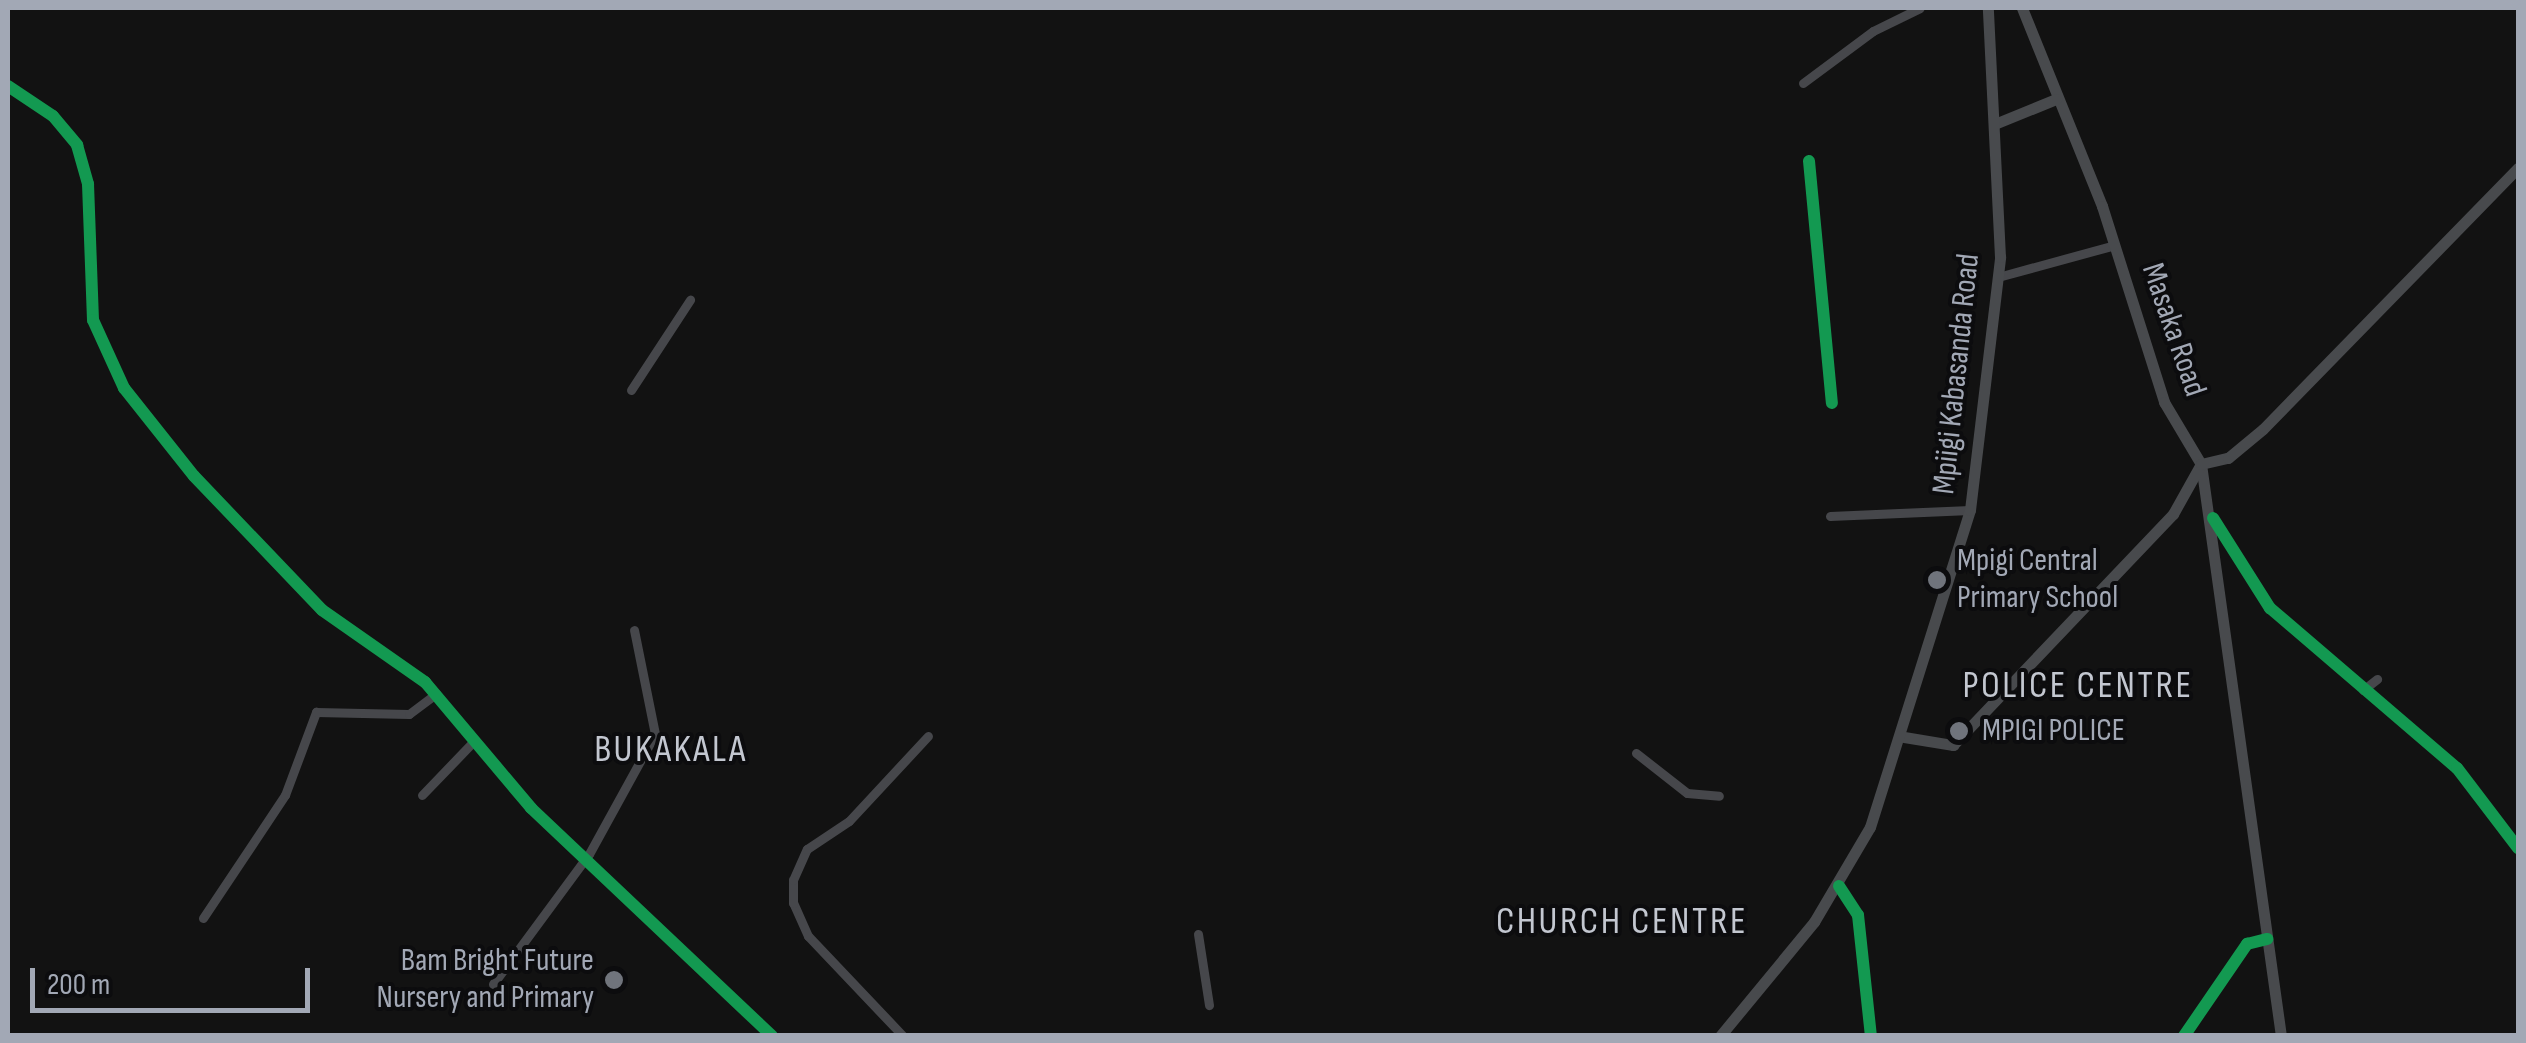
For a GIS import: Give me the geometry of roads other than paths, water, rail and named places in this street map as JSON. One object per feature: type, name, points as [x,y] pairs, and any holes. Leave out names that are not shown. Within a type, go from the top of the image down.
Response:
[{"type":"main road","name":"Mpiigi Kabasanda Road","points":[[1720,1036],[1839,886],[1904,737],[1970,510],[1998,277],[1998,123],[1988,8]]},
{"type":"main road","name":"Masaka Road","points":[[2022,8],[2115,245],[2164,402],[2202,464],[2213,518],[2281,1036]]},
{"type":"main road","points":[[1998,123],[2056,100]]},
{"type":"main road","points":[[1904,737],[1953,745],[2173,514],[2202,464],[2228,458],[2263,430],[2518,168]]},
{"type":"street","points":[[1803,83],[1873,30],[1920,8]]},
{"type":"street","points":[[8,86],[68,129],[85,164],[88,290],[124,388],[262,555],[436,694],[581,858],[772,1036]]},
{"type":"street","points":[[1809,162],[1832,404]]},
{"type":"street","points":[[1998,277],[2115,245]]},
{"type":"street","points":[[631,390],[690,300]]},
{"type":"street","points":[[1830,516],[1970,510]]},
{"type":"street","points":[[2213,518],[2270,608],[2457,768],[2518,848]]},
{"type":"street","points":[[494,984],[581,858],[655,734],[634,630]]},
{"type":"street","points":[[2363,690],[2377,679]]},
{"type":"street","points":[[203,918],[284,794],[316,712],[408,714],[436,694]]},
{"type":"street","points":[[904,1036],[808,936],[792,903],[793,880],[806,849],[848,822],[928,736]]},
{"type":"street","points":[[422,795],[474,741]]},
{"type":"street","points":[[1636,753],[1687,793],[1719,796]]},
{"type":"street","points":[[1839,886],[1858,915],[1871,1036]]},
{"type":"street","points":[[1198,934],[1209,1005]]},
{"type":"street","points":[[2184,1036],[2247,944],[2268,939]]},
{"type":"place","name":"Mpigi Central Primary School","points":[[1937,580]]},
{"type":"place","name":"MPIGI POLICE","points":[[1959,731]]},
{"type":"place","name":"Bam Bright Future Nursery and Primary","points":[[614,980]]},
{"type":"district","name":"POLICE CENTRE","points":[[2078,686]]},
{"type":"district","name":"BUKAKALA","points":[[671,750]]},
{"type":"district","name":"CHURCH CENTRE","points":[[1622,922]]}]
